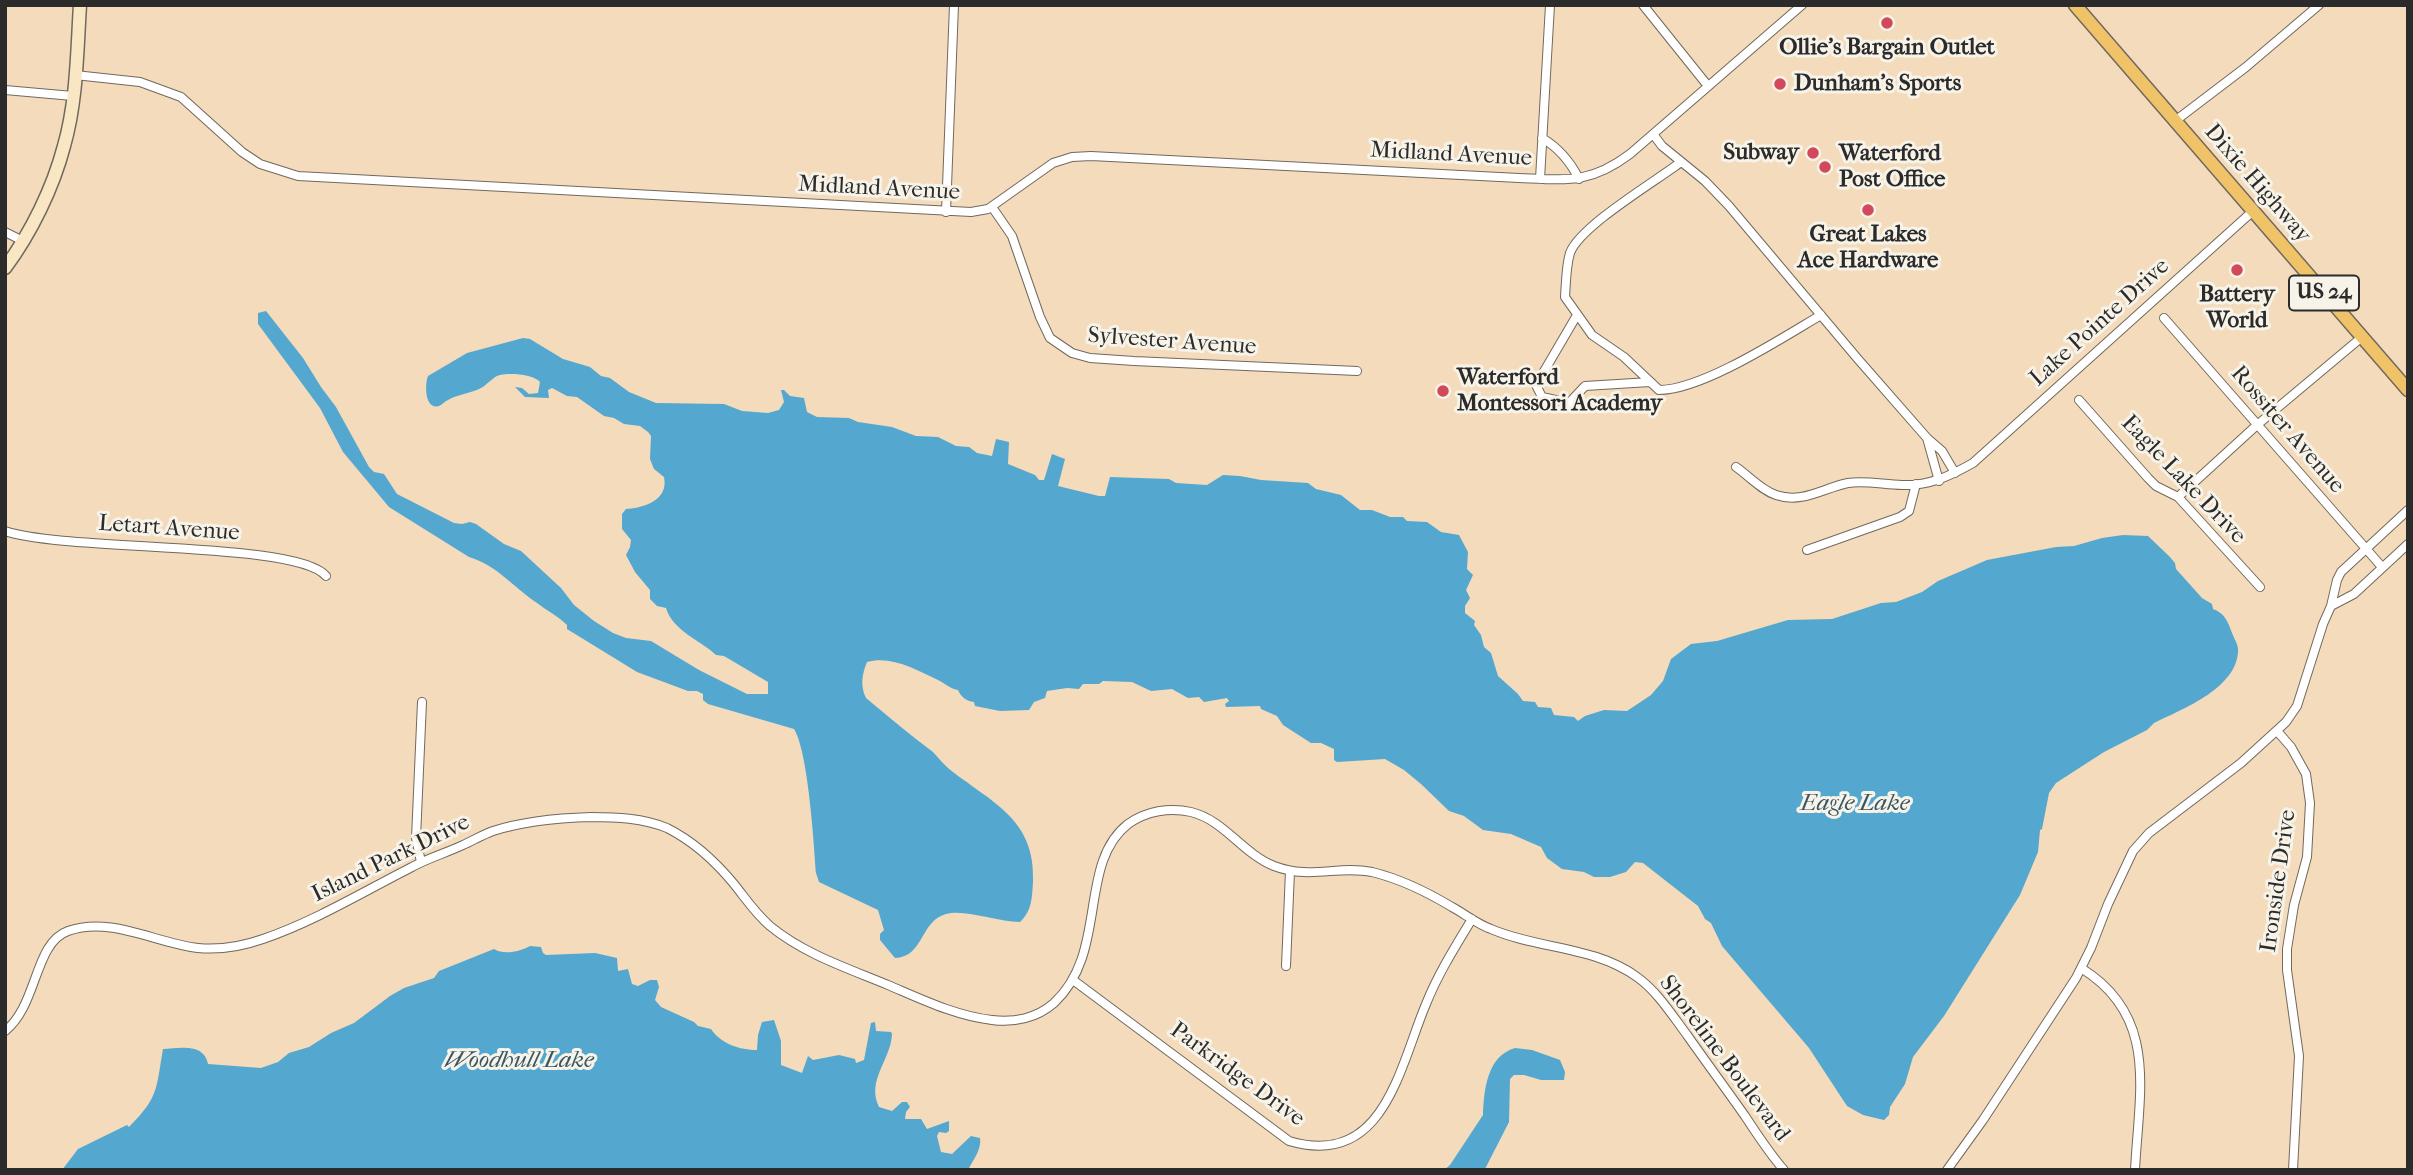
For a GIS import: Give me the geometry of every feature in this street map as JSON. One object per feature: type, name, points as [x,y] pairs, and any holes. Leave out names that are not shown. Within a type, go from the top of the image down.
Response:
[{"type":"main road","name":"Dixie Highway","points":[[2075,5],[2408,390]]},
{"type":"street","points":[[5,268],[23,241],[45,197],[65,146],[73,96],[80,5]]},
{"type":"street","points":[[946,212],[954,5]]},
{"type":"street","points":[[1540,179],[1550,5]]},
{"type":"street","points":[[1643,5],[1708,86]]},
{"type":"street","name":"Midland Avenue","points":[[75,75],[139,82],[181,97],[242,152],[260,164],[298,176],[971,212],[992,207],[1053,163],[1072,157],[1579,179],[1609,169],[1802,5]]},
{"type":"street","points":[[2175,121],[2246,67],[2319,5]]},
{"type":"street","points":[[5,90],[73,96]]},
{"type":"street","points":[[1653,134],[1662,146],[1729,206],[1927,438],[1942,451],[1955,473]]},
{"type":"street","points":[[1542,138],[1563,154],[1579,179]]},
{"type":"street","points":[[1681,162],[1595,224],[1570,251],[1565,297],[1592,335],[1624,357],[1659,390],[1673,390],[1764,348],[1821,315]]},
{"type":"street","name":"Sylvester Avenue","points":[[992,207],[1012,236],[1050,338],[1072,353],[1090,358],[1134,362],[1357,372]]},
{"type":"street","name":"Lake Pointe Drive","points":[[1736,467],[1763,488],[1776,495],[1788,497],[1813,495],[1851,482],[1905,485],[1939,481],[1973,463],[2253,211]]},
{"type":"street","points":[[5,232],[23,241]]},
{"type":"street","points":[[1577,315],[1536,385],[1542,397],[1569,403],[1585,386],[1650,382]]},
{"type":"street","name":"Rossiter Avenue","points":[[2164,318],[2382,567]]},
{"type":"street","points":[[2178,497],[2256,425],[2362,337]]},
{"type":"street","name":"Eagle Lake Drive","points":[[2079,400],[2148,478],[2178,497],[2260,587]]},
{"type":"street","points":[[1927,438],[1939,481]]},
{"type":"street","points":[[1807,550],[1900,517],[1909,511],[1916,484]]},
{"type":"street","points":[[1947,1170],[2041,1034],[2081,968],[2133,851],[2149,833],[2241,763],[2277,731],[2297,706],[2331,606],[2337,580],[2365,548],[2407,511]]},
{"type":"street","name":"Letart Avenue","points":[[5,531],[51,541],[263,554],[311,566],[326,576]]},
{"type":"street","points":[[2331,606],[2354,594],[2408,544]]},
{"type":"street","points":[[421,862],[416,838],[422,702]]},
{"type":"street","name":"Ironside Drive","points":[[2277,731],[2291,747],[2306,774],[2310,803],[2307,858],[2294,905],[2287,948],[2287,970],[2299,1056],[2293,1170]]},
{"type":"street","name":"Shoreline Boulevard","points":[[1073,980],[1086,950],[1101,864],[1115,838],[1126,825],[1160,810],[1197,813],[1210,819],[1256,858],[1290,871],[1307,874],[1357,870],[1370,872],[1415,886],[1488,928],[1519,939],[1598,959],[1634,974],[1650,987],[1679,1025],[1783,1170]]},
{"type":"street","name":"Island Park Drive","points":[[5,1031],[23,1011],[47,948],[56,937],[70,930],[123,930],[198,948],[252,943],[302,924],[421,862],[493,831],[541,820],[599,817],[643,821],[661,826],[693,843],[735,885],[760,916],[802,949],[930,1002],[995,1021],[1013,1020],[1034,1016],[1050,1007],[1073,980]]},
{"type":"street","points":[[1286,966],[1290,871]]},
{"type":"street","name":"Parkridge Drive","points":[[1073,980],[1289,1141],[1325,1145],[1358,1135],[1373,1121],[1389,1099],[1431,991],[1472,919]]},
{"type":"street","points":[[2081,968],[2100,979],[2112,993],[2126,1011],[2136,1037],[2139,1090],[2135,1170]]},
{"type":"water","name":"Eagle Lake","points":[[266,311],[303,358],[336,407],[369,467],[374,472],[384,474],[397,494],[454,523],[476,524],[504,544],[521,551],[561,588],[574,605],[613,633],[626,638],[651,641],[699,670],[747,694],[768,694],[768,682],[724,656],[716,655],[680,629],[666,608],[657,606],[650,599],[650,590],[635,572],[626,555],[631,540],[622,529],[622,514],[626,509],[654,501],[663,492],[665,485],[664,477],[654,469],[650,459],[651,436],[648,432],[640,426],[624,424],[604,416],[577,397],[567,396],[552,388],[548,390],[549,398],[525,397],[515,387],[522,388],[529,394],[538,393],[540,382],[520,374],[497,376],[479,389],[434,406],[427,395],[428,376],[467,353],[523,338],[530,339],[563,359],[590,367],[629,392],[656,403],[724,404],[742,411],[768,413],[779,410],[784,402],[781,390],[784,390],[790,396],[804,398],[807,412],[817,417],[849,418],[892,427],[916,436],[938,437],[956,446],[969,447],[977,453],[992,456],[996,439],[1009,442],[1008,464],[1044,480],[1052,454],[1065,459],[1058,486],[1099,496],[1105,496],[1110,477],[1169,479],[1176,483],[1207,485],[1223,475],[1308,483],[1316,489],[1341,495],[1360,510],[1403,517],[1407,521],[1427,522],[1441,532],[1459,535],[1468,552],[1467,569],[1473,575],[1466,590],[1470,598],[1465,606],[1465,613],[1475,621],[1474,625],[1481,635],[1484,647],[1491,653],[1498,676],[1523,701],[1535,702],[1538,707],[1551,708],[1554,715],[1574,717],[1578,721],[1604,710],[1627,711],[1651,695],[1663,681],[1671,659],[1691,644],[1717,641],[1788,620],[1832,619],[1881,603],[1896,602],[1987,560],[2123,535],[2148,536],[2169,556],[2176,569],[2202,598],[2223,615],[2238,646],[2236,662],[2230,674],[2208,695],[2154,723],[2147,730],[2104,752],[2056,783],[2049,793],[2038,852],[2020,895],[1944,1016],[1913,1057],[1905,1084],[1884,1120],[1863,1115],[1847,1106],[1809,1048],[1722,946],[1711,923],[1705,919],[1698,906],[1643,863],[1635,862],[1626,872],[1610,877],[1594,877],[1584,872],[1562,869],[1547,858],[1541,847],[1511,834],[1483,830],[1464,816],[1449,811],[1404,770],[1385,759],[1337,762],[1334,760],[1334,749],[1321,743],[1311,743],[1260,706],[1226,707],[1225,704],[1229,701],[1227,698],[1204,702],[1199,697],[1188,698],[1172,689],[1151,691],[1132,682],[1103,681],[1099,684],[1083,684],[1079,689],[1047,691],[1045,698],[1034,702],[1029,710],[1000,711],[975,706],[974,702],[964,698],[958,690],[904,665],[885,660],[867,662],[862,680],[866,698],[1007,814],[1027,842],[1032,860],[1032,899],[1020,922],[963,913],[946,914],[931,924],[912,952],[895,958],[880,940],[880,934],[884,930],[878,910],[819,882],[807,776],[794,729],[708,704],[703,700],[703,694],[697,691],[688,691],[637,672],[567,629],[567,625],[488,565],[469,557],[389,507],[343,452],[320,408],[258,324],[258,313]]},
{"type":"water","name":"Woodhull Lake","points":[[530,946],[541,947],[546,955],[595,953],[617,958],[618,971],[628,969],[632,984],[638,986],[650,980],[657,980],[659,987],[655,1000],[661,1007],[698,1026],[711,1029],[720,1039],[744,1049],[757,1050],[762,1022],[774,1020],[781,1041],[781,1065],[802,1073],[808,1056],[813,1060],[839,1055],[855,1059],[856,1063],[864,1060],[871,1023],[875,1022],[876,1031],[892,1034],[875,1088],[879,1107],[892,1111],[902,1102],[907,1102],[910,1107],[905,1119],[921,1119],[927,1129],[949,1121],[949,1131],[939,1132],[937,1136],[941,1152],[952,1154],[971,1136],[980,1138],[977,1154],[968,1170],[62,1170],[78,1149],[127,1125],[129,1127],[139,1117],[155,1092],[163,1049],[196,1050],[206,1057],[208,1064],[261,1068],[354,1023],[390,996],[404,988],[434,978],[439,971],[494,949],[512,952]]},
{"type":"water","points":[[1515,1048],[1532,1050],[1560,1060],[1565,1072],[1564,1080],[1541,1080],[1514,1075],[1510,1079],[1509,1122],[1485,1169],[1444,1170],[1483,1115],[1486,1085],[1493,1066],[1498,1058]]},
{"type":"place","name":"Ollie's Bargain Outlet","points":[[1887,23]]},
{"type":"place","name":"Dunham's Sports","points":[[1780,84]]},
{"type":"place","name":"Subway","points":[[1813,153]]},
{"type":"place","name":"Waterford Post Office","points":[[1825,167]]},
{"type":"place","name":"Great Lakes Ace Hardware","points":[[1868,210]]},
{"type":"place","name":"Battery World","points":[[2237,270]]},
{"type":"place","name":"Waterford Montessori Academy","points":[[1443,391]]}]
